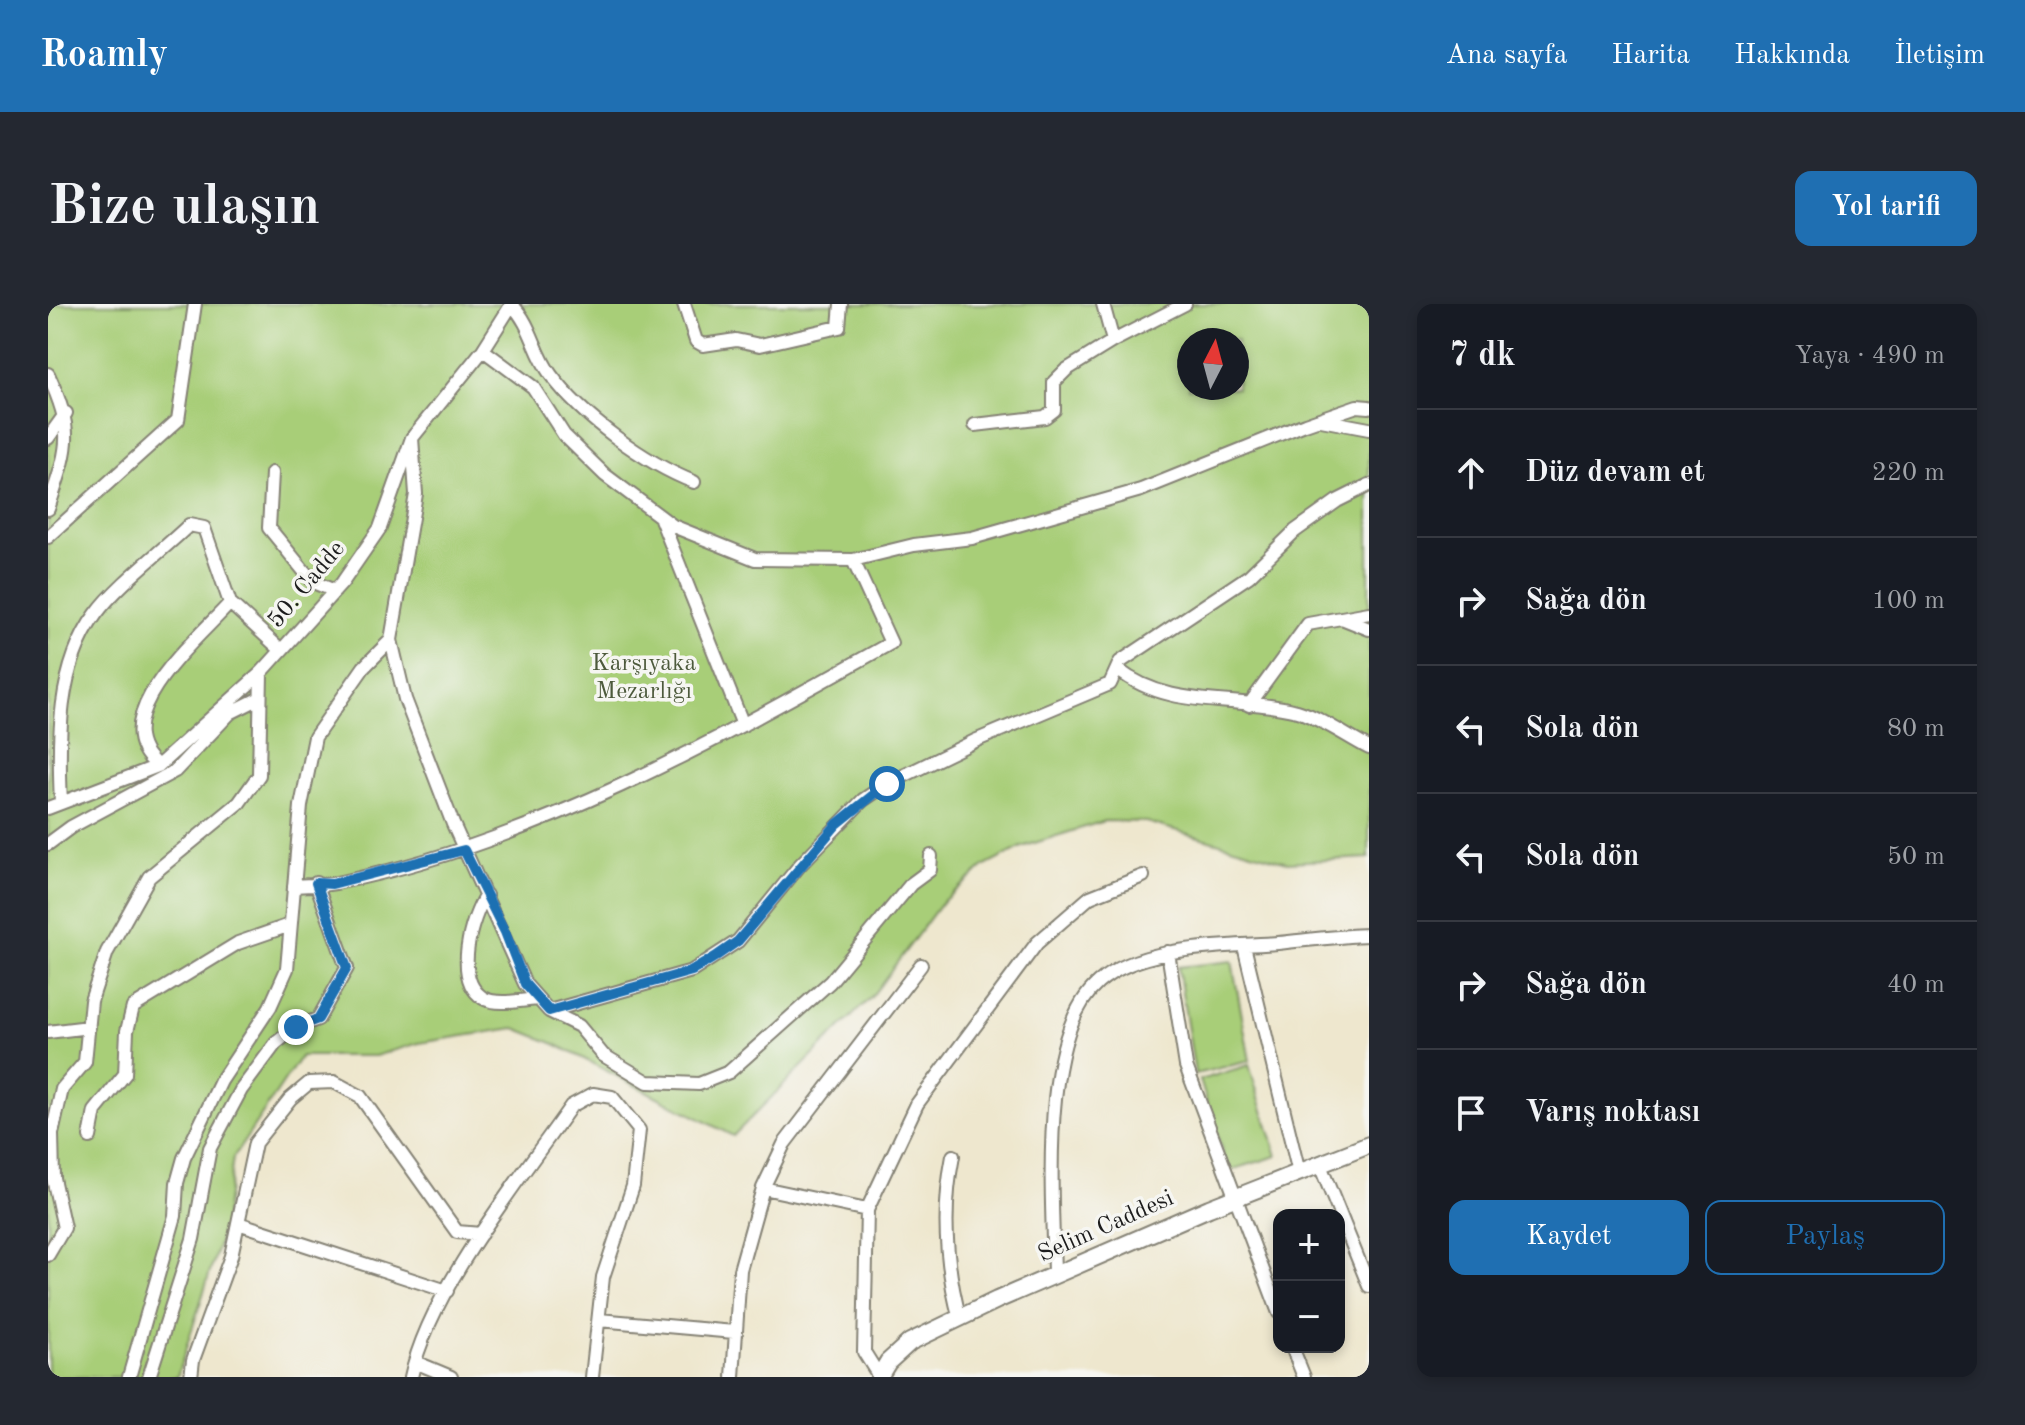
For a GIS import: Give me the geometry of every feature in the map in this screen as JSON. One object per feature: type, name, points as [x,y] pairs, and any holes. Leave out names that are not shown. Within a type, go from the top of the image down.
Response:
[{"type":"main road","name":"Selim Caddesi","points":[[879,1376],[910,1342],[1234,1198],[1369,1145]]},
{"type":"street","points":[[48,537],[178,420],[195,304]]},
{"type":"street","points":[[512,304],[526,318],[549,372],[577,407],[671,474],[694,482]]},
{"type":"street","name":"50. Cadde","points":[[54,805],[158,766],[261,673],[335,591],[380,528],[412,438],[483,350],[512,304]]},
{"type":"street","points":[[684,304],[696,341],[703,345],[736,340],[760,345],[839,327],[841,304]]},
{"type":"street","points":[[1103,304],[1113,341]]},
{"type":"street","points":[[975,425],[1045,417],[1054,410],[1054,382],[1066,370],[1113,341],[1185,304]]},
{"type":"street","points":[[483,350],[533,387],[564,435],[605,475],[673,526],[755,559],[853,560],[914,545],[972,538],[1141,490],[1319,419],[1357,406],[1369,407]]},
{"type":"street","points":[[48,374],[66,413],[68,445],[48,509]]},
{"type":"street","points":[[48,438],[66,413]]},
{"type":"street","points":[[1319,419],[1369,429]]},
{"type":"street","points":[[412,438],[416,494],[391,640],[405,699],[464,850],[525,984],[549,1011],[579,1026],[603,1055],[648,1082],[699,1084],[729,1072],[830,982],[911,884],[930,870],[931,856]]},
{"type":"street","points":[[272,473],[269,528],[313,582],[335,591]]},
{"type":"street","points":[[549,1011],[692,971],[738,941],[800,865],[863,800],[887,784],[977,740],[1110,684],[1120,662],[1249,576],[1295,531],[1337,501],[1369,485]]},
{"type":"street","points":[[660,517],[743,725]]},
{"type":"street","points":[[54,805],[58,740],[73,657],[96,613],[189,525],[204,528],[230,603],[281,650]]},
{"type":"street","points":[[294,886],[332,884],[464,850],[661,768],[891,643],[853,560]]},
{"type":"street","points":[[158,766],[143,754],[138,735],[141,711],[159,681],[230,603]]},
{"type":"street","points":[[1249,705],[1308,624],[1369,613]]},
{"type":"street","points":[[1341,618],[1369,629]]},
{"type":"street","points":[[129,1377],[175,1216],[177,1183],[184,1158],[221,1081],[270,1007],[287,969],[301,806],[315,737],[364,667],[391,640]]},
{"type":"street","points":[[1117,669],[1144,686],[1187,700],[1298,711],[1369,748]]},
{"type":"street","points":[[48,1255],[64,1228],[53,1178],[52,1134],[62,1089],[85,1062],[91,1001],[107,952],[149,877],[239,803],[259,775],[261,673]]},
{"type":"street","points":[[48,844],[71,827],[175,771],[230,713],[260,698]]},
{"type":"street","points":[[879,1376],[864,1352],[867,1210],[917,1104],[1037,943],[1090,897],[1143,876]]},
{"type":"street","points":[[149,1377],[173,1291],[193,1239],[210,1148],[241,1090],[276,1043],[296,1027],[318,1019],[347,968],[316,883]]},
{"type":"street","points":[[486,895],[475,912],[469,934],[467,962],[471,980],[480,997],[492,1002],[538,999]]},
{"type":"street","points":[[90,1137],[95,1111],[125,1074],[127,1031],[133,1007],[238,943],[290,925]]},
{"type":"street","points":[[1054,1276],[1052,1114],[1068,1028],[1096,984],[1115,970],[1168,952],[1369,935]]},
{"type":"street","points":[[1244,946],[1299,1173]]},
{"type":"street","points":[[1168,952],[1186,1066],[1273,1298]]},
{"type":"street","points":[[733,1377],[740,1270],[763,1188],[784,1144],[921,965]]},
{"type":"street","points":[[48,1032],[89,1027]]},
{"type":"street","points":[[191,1377],[193,1360],[231,1256],[255,1143],[290,1099],[309,1083],[334,1082],[360,1096],[457,1232],[481,1234]]},
{"type":"street","points":[[411,1377],[447,1291],[481,1234],[571,1106],[593,1094],[612,1097],[639,1130],[633,1186],[603,1277],[592,1377]]},
{"type":"street","points":[[953,1156],[946,1227],[950,1277],[960,1319]]},
{"type":"street","points":[[1320,1165],[1369,1286]]},
{"type":"street","points":[[763,1188],[867,1210]]},
{"type":"street","points":[[238,1223],[447,1291]]},
{"type":"street","points":[[599,1320],[734,1332]]},
{"type":"street","points":[[1294,1353],[1304,1377]]},
{"type":"street","points":[[415,1362],[451,1377]]},
{"type":"green space","name":"Karşıyaka Mezarlığı","points":[[48,304],[1369,304],[1369,858],[1287,862],[1146,822],[1104,821],[1022,847],[985,866],[942,902],[872,996],[733,1136],[555,1044],[515,1028],[419,1043],[375,1056],[301,1056],[233,1158],[223,1231],[177,1377],[48,1377]]},
{"type":"green space","points":[[1232,961],[1250,1061],[1195,1074],[1178,967]]},
{"type":"green space","points":[[1249,1065],[1277,1156],[1228,1171],[1200,1080]]},
{"type":"route","points":[[296,1027],[318,1019],[335,994],[347,968],[316,883],[332,884],[464,850],[505,932],[525,984],[549,1011],[692,971],[715,957],[738,941],[837,824],[863,800],[887,784]]}]
